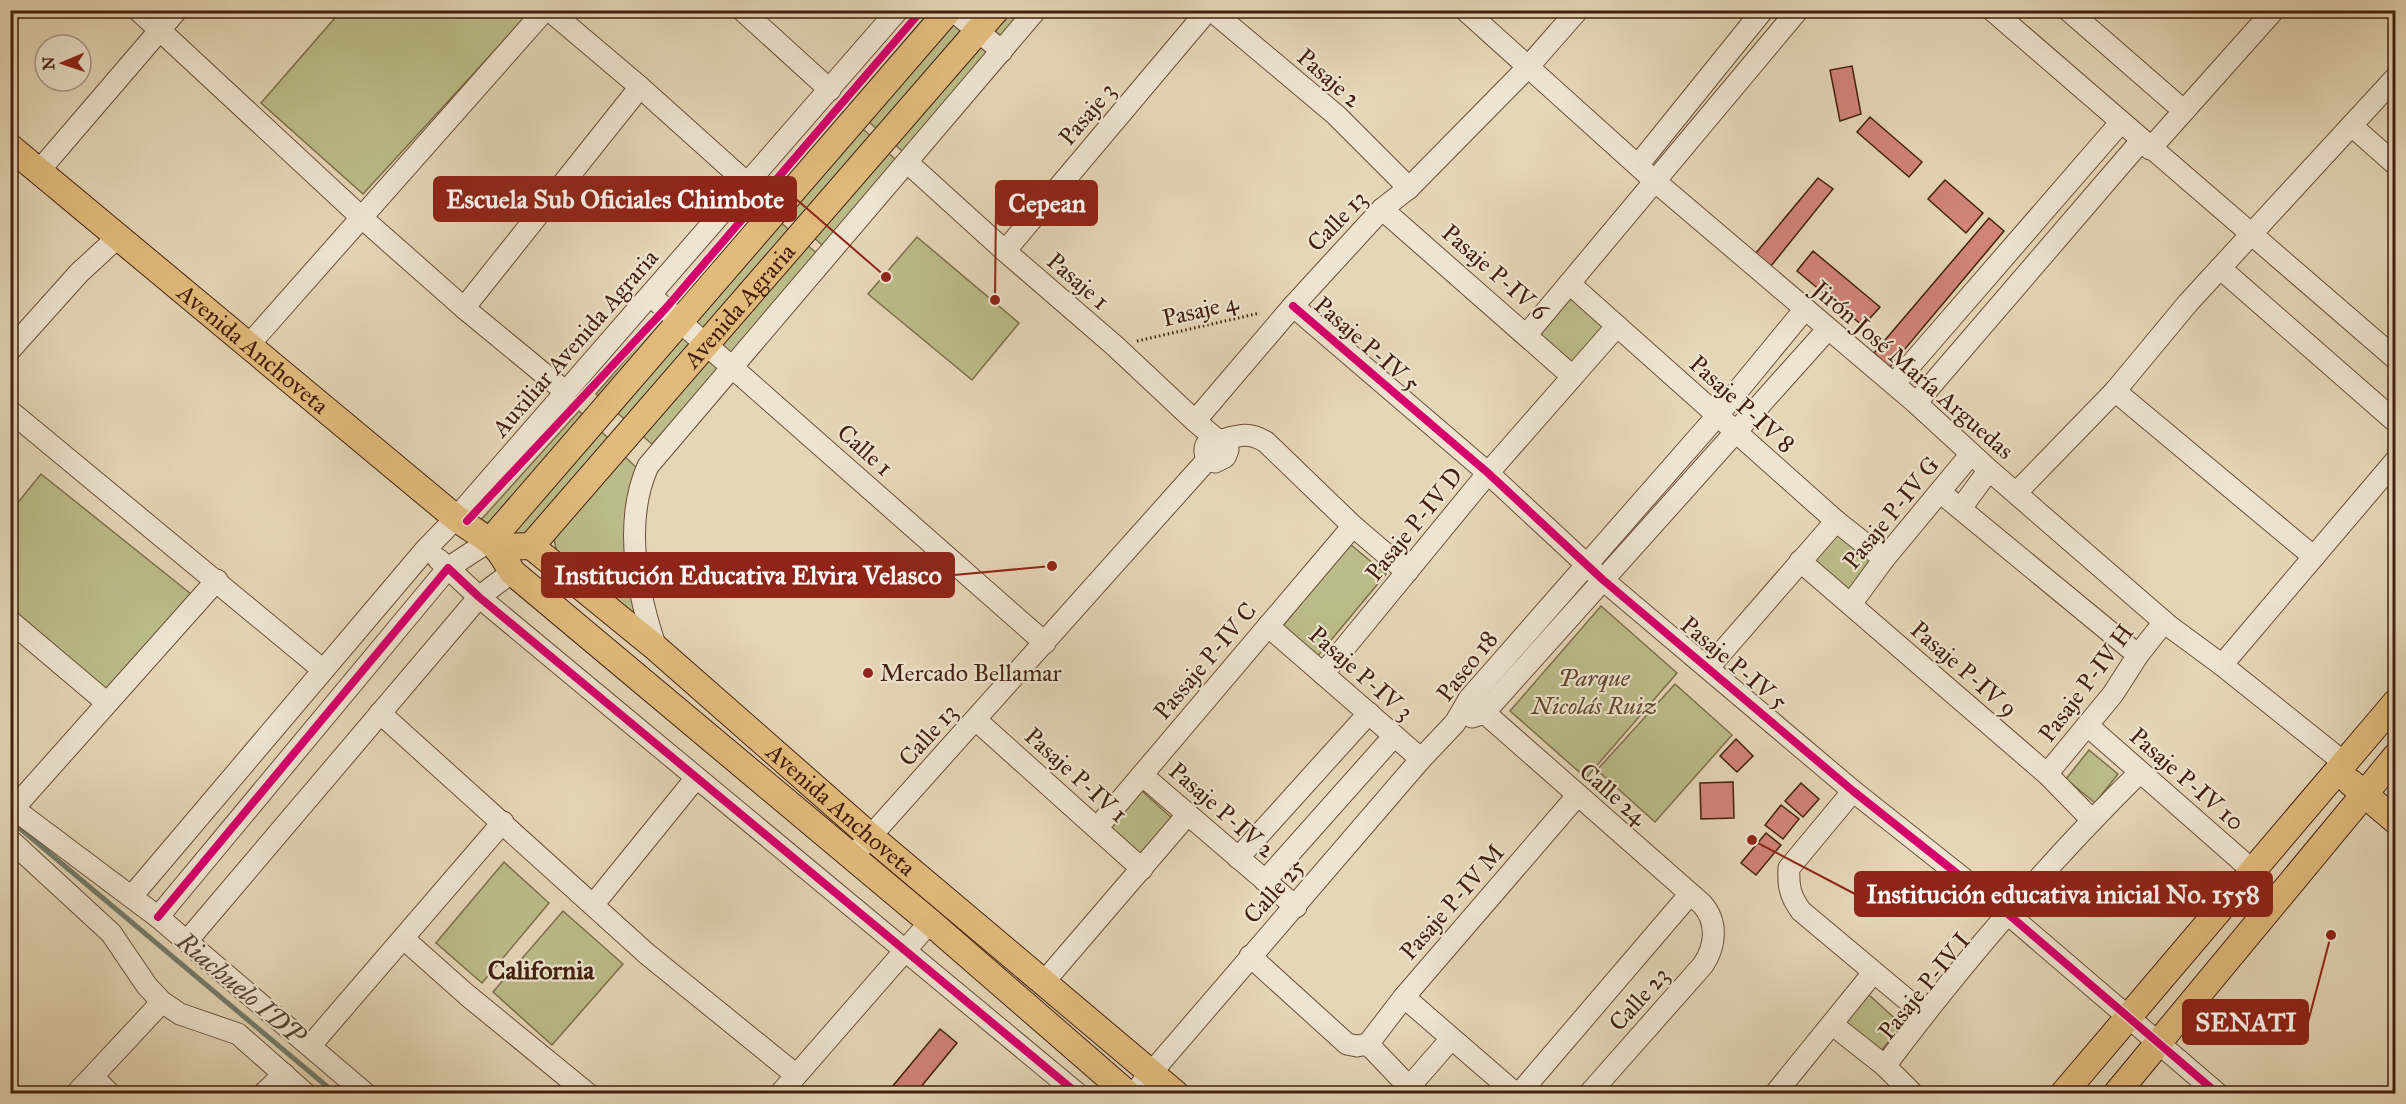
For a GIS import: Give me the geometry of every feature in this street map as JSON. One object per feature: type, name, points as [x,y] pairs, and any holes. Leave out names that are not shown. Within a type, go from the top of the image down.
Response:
[{"type":"main road","name":"Avenida Agraria","points":[[494,544],[951,10]]},
{"type":"main road","name":"Avenida Agraria","points":[[531,546],[996,10]]},
{"type":"main road","name":"Avenida Anchoveta","points":[[10,147],[247,347],[456,518],[494,544],[512,573],[930,922],[1128,1094]]},
{"type":"main road","points":[[494,544],[531,546]]},
{"type":"main road","name":"Avenida Anchoveta","points":[[531,546],[656,648],[870,836],[1176,1094]]},
{"type":"main road","points":[[2063,1094],[2252,870],[2341,760],[2396,702]]},
{"type":"main road","points":[[2341,760],[2390,773]]},
{"type":"main road","points":[[2341,760],[2363,794],[2396,821]]},
{"type":"main road","points":[[2116,1094],[2157,1041],[2363,794],[2390,773]]},
{"type":"street","points":[[138,10],[361,217],[464,308],[566,392]]},
{"type":"street","points":[[38,172],[177,10]]},
{"type":"street","points":[[247,347],[545,10]]},
{"type":"street","points":[[549,10],[640,87],[748,184]]},
{"type":"street","points":[[742,10],[830,90]]},
{"type":"street","name":"Auxiliar Avenida Agraria","points":[[132,897],[426,549],[456,518],[651,296],[898,10]]},
{"type":"street","points":[[951,10],[1002,51]]},
{"type":"street","points":[[656,648],[642,598],[634,529],[641,481],[648,466],[1036,10]]},
{"type":"street","name":"Pasaje 2","points":[[1210,10],[1336,116],[1409,188]]},
{"type":"street","name":"Pasaje 3","points":[[1005,251],[1210,10]]},
{"type":"street","name":"Jirón José María Arguedas","points":[[1465,10],[1656,182],[1917,403],[1989,470],[2164,622],[2341,760]]},
{"type":"street","points":[[1638,165],[1763,10]]},
{"type":"street","points":[[1527,334],[1798,10]]},
{"type":"street","points":[[2067,10],[2184,111]]},
{"type":"street","points":[[1917,403],[2146,145],[2184,111],[2274,10]]},
{"type":"street","points":[[1999,13],[2146,145],[2253,234],[2396,359]]},
{"type":"street","name":"Calle 13","points":[[1195,421],[1293,306],[1382,209],[1409,188],[1528,67],[1567,14]]},
{"type":"street","points":[[2016,493],[2115,391],[2220,268],[2396,77]]},
{"type":"street","points":[[464,308],[640,87]]},
{"type":"street","points":[[1894,384],[2121,122]]},
{"type":"street","points":[[2352,126],[2396,165]]},
{"type":"street","name":"Pasaje 1","points":[[908,163],[1115,346],[1195,421],[1218,439]]},
{"type":"street","name":"Pasaje P-IV 6","points":[[1382,209],[1527,334],[1572,376]]},
{"type":"street","points":[[10,350],[79,273],[117,238]]},
{"type":"street","points":[[2220,268],[2396,422]]},
{"type":"street","name":"Pasaje P-IV 8","points":[[1570,284],[1836,521],[1884,559]]},
{"type":"street","name":"Calle 1","points":[[651,296],[1045,643]]},
{"type":"street","name":"Pasaje P-IV 5","points":[[1293,306],[1488,473],[1602,579],[1709,667],[1853,791],[2008,914],[2218,1094]]},
{"type":"street","name":"Paseo 18","points":[[1477,706],[1585,564],[1717,416],[1805,309]]},
{"type":"street","name":"Pasaje P-IV D","points":[[1323,674],[1488,473],[1617,326]]},
{"type":"street","name":"Paseo 18","points":[[1455,723],[1477,706],[1602,579],[1828,329]]},
{"type":"street","points":[[2115,391],[2314,557]]},
{"type":"street","points":[[10,411],[323,670]]},
{"type":"street","points":[[1218,439],[1242,434],[1254,435],[1266,442],[1353,526],[1407,572]]},
{"type":"street","name":"Calle 13","points":[[852,857],[1208,459],[1204,448],[1208,442],[1218,439]]},
{"type":"street","name":"Pasaje P-IV G","points":[[1851,604],[1884,559],[1971,454]]},
{"type":"street","points":[[2222,665],[2396,460]]},
{"type":"street","points":[[1961,508],[1989,470]]},
{"type":"street","points":[[1940,492],[2138,655]]},
{"type":"street","points":[[1709,667],[1836,521]]},
{"type":"street","name":"Passaje P-IV C","points":[[1097,828],[1353,526]]},
{"type":"street","points":[[158,917],[448,568],[494,544]]},
{"type":"street","points":[[426,549],[479,597],[905,951],[1066,1090]]},
{"type":"street","name":"Pasaje P-IV 9","points":[[1800,561],[2047,774],[2092,820]]},
{"type":"street","points":[[187,941],[479,597],[512,573]]},
{"type":"street","points":[[217,580],[12,808],[158,917],[366,1094]]},
{"type":"street","points":[[10,621],[107,703]]},
{"type":"street","name":"Pasaje P-IV H","points":[[2047,774],[2088,726],[2164,622]]},
{"type":"street","name":"Pasaje P-IV 3","points":[[1268,626],[1421,759]]},
{"type":"street","name":"Calle 24","points":[[1477,706],[1709,912],[1714,933]]},
{"type":"street","points":[[380,713],[647,954],[796,1075]]},
{"type":"street","points":[[1238,858],[1369,713]]},
{"type":"street","name":"Pasaje P-IV 1","points":[[976,720],[1142,869]]},
{"type":"street","name":"Calle 25","points":[[1133,1094],[1250,956],[1296,907],[1421,759],[1455,723]]},
{"type":"street","name":"Pasaje P-IV 10","points":[[2088,726],[2252,870]]},
{"type":"street","points":[[1265,881],[1394,736]]},
{"type":"street","name":"Pasaje P-IV I","points":[[1885,1066],[1924,1014],[2008,914],[2092,820],[2140,772]]},
{"type":"street","name":"Pasaje P-IV 2","points":[[1142,775],[1296,907]]},
{"type":"street","points":[[593,905],[696,778]]},
{"type":"street","points":[[1853,791],[1789,868],[1788,884],[1792,898],[1801,911],[1924,1014]]},
{"type":"street","name":"Pasaje P-IV M","points":[[1368,1044],[1404,997],[1577,796]]},
{"type":"street","points":[[1044,983],[1188,814]]},
{"type":"street","points":[[310,1045],[404,939],[502,822]]},
{"type":"street","points":[[10,840],[111,933],[147,986],[162,1002],[180,1014],[238,1034],[306,1094]]},
{"type":"street","points":[[1404,997],[1517,1094],[1690,894]]},
{"type":"street","points":[[780,1094],[930,922]]},
{"type":"street","name":"Calle 23","points":[[1589,1094],[1703,965],[1712,947],[1714,933]]},
{"type":"street","points":[[404,939],[467,995],[588,1094]]},
{"type":"street","points":[[1250,956],[1347,1044],[1358,1046],[1368,1044],[1406,1090],[1451,1039]]},
{"type":"street","points":[[1775,1094],[1873,973]]},
{"type":"street","points":[[76,1094],[162,1002]]},
{"type":"street","points":[[1833,1025],[1885,1066],[1913,1094]]},
{"type":"street","points":[[263,1094],[284,1074]]},
{"type":"street","points":[[93,1077],[110,1094]]},
{"type":"green space","points":[[529,10],[530,12],[363,194],[261,103],[341,11]]},
{"type":"green space","points":[[925,11],[947,11],[860,113],[847,102]]},
{"type":"green space","points":[[1000,11],[1029,11],[999,46],[982,32]]},
{"type":"green space","points":[[951,14],[973,33],[885,136],[863,117]]},
{"type":"green space","points":[[977,37],[995,52],[904,153],[889,139]]},
{"type":"green space","points":[[840,110],[852,120],[777,206],[765,195]]},
{"type":"green space","points":[[858,125],[878,142],[802,227],[782,210]]},
{"type":"green space","points":[[882,148],[899,162],[825,248],[809,233]]},
{"type":"green space","points":[[760,203],[771,213],[682,317],[670,307]]},
{"type":"green space","points":[[778,220],[795,235],[707,337],[690,322]]},
{"type":"green space","points":[[917,237],[1019,323],[972,380],[868,294]]},
{"type":"green space","points":[[802,241],[818,254],[733,356],[718,343]]},
{"type":"green space","points":[[1572,294],[1604,328],[1571,364],[1539,334]]},
{"type":"green space","points":[[665,313],[676,323],[607,404],[596,394]]},
{"type":"green space","points":[[681,332],[696,346],[629,423],[614,410]]},
{"type":"green space","points":[[708,355],[721,367],[652,444],[638,432]]},
{"type":"green space","points":[[579,411],[592,423],[494,533],[480,521]]},
{"type":"green space","points":[[597,428],[614,443],[529,541],[504,542]]},
{"type":"green space","points":[[623,455],[638,469],[644,625],[557,554],[553,533]]},
{"type":"green space","points":[[41,474],[196,598],[112,695],[11,611],[11,511]]},
{"type":"green space","points":[[1837,530],[1874,563],[1848,595],[1811,564]]},
{"type":"green space","points":[[1350,544],[1386,574],[1317,657],[1281,628]]},
{"type":"green space","name":"Parque Nicolás Ruiz","points":[[1601,606],[1677,673],[1586,778],[1510,711]]},
{"type":"green space","points":[[1675,684],[1732,735],[1655,822],[1597,770]]},
{"type":"green space","points":[[2089,750],[2118,774],[2095,803],[2066,779]]},
{"type":"green space","points":[[1141,790],[1175,821],[1143,859],[1109,827]]},
{"type":"green space","points":[[504,862],[549,903],[482,983],[436,943]]},
{"type":"green space","points":[[563,911],[623,964],[552,1045],[493,992]]},
{"type":"green space","points":[[1868,994],[1902,1025],[1877,1056],[1843,1026]]},
{"type":"building","points":[[1852,66],[1861,114],[1840,121],[1830,70]]},
{"type":"building","points":[[1870,117],[1922,162],[1909,177],[1857,132]]},
{"type":"building","points":[[1818,178],[1833,189],[1771,266],[1755,254]]},
{"type":"building","points":[[1945,180],[1983,213],[1966,233],[1928,199]]},
{"type":"building","points":[[1989,218],[2004,231],[1889,368],[1874,353]]},
{"type":"building","points":[[1813,251],[1880,307],[1863,326],[1797,271]]},
{"type":"building","points":[[1736,739],[1753,756],[1737,772],[1720,756]]},
{"type":"building","points":[[1733,782],[1734,818],[1701,819],[1700,783]]},
{"type":"building","points":[[1801,783],[1819,799],[1803,817],[1785,801]]},
{"type":"building","points":[[1781,805],[1799,819],[1783,839],[1765,825]]},
{"type":"building","points":[[1766,833],[1781,845],[1756,875],[1741,863]]},
{"type":"building","points":[[940,1029],[957,1043],[915,1094],[900,1094],[892,1087]]},
{"type":"waterway","name":"Riachuelo IDP","points":[[10,820],[336,1094]]},
{"type":"cycle path","points":[[467,521],[666,308],[922,10]]},
{"type":"cycle path","points":[[1293,306],[1488,473],[1602,579],[1853,791],[2008,914],[2218,1094]]},
{"type":"cycle path","points":[[158,917],[448,568],[479,597],[1078,1094]]},
{"type":"place","name":"Escuela Sub Oficiales Chimbote","points":[[886,277]]},
{"type":"place","name":"Cepean","points":[[995,300]]},
{"type":"place","name":"Institución Educativa Elvira Velasco","points":[[1052,566]]},
{"type":"place","name":"Mercado Bellamar","points":[[868,673]]},
{"type":"place","name":"Institución educativa inicial No. 1558","points":[[1752,840]]},
{"type":"place","name":"SENATI","points":[[2331,935]]},
{"type":"district","name":"California","points":[[541,970]]}]
